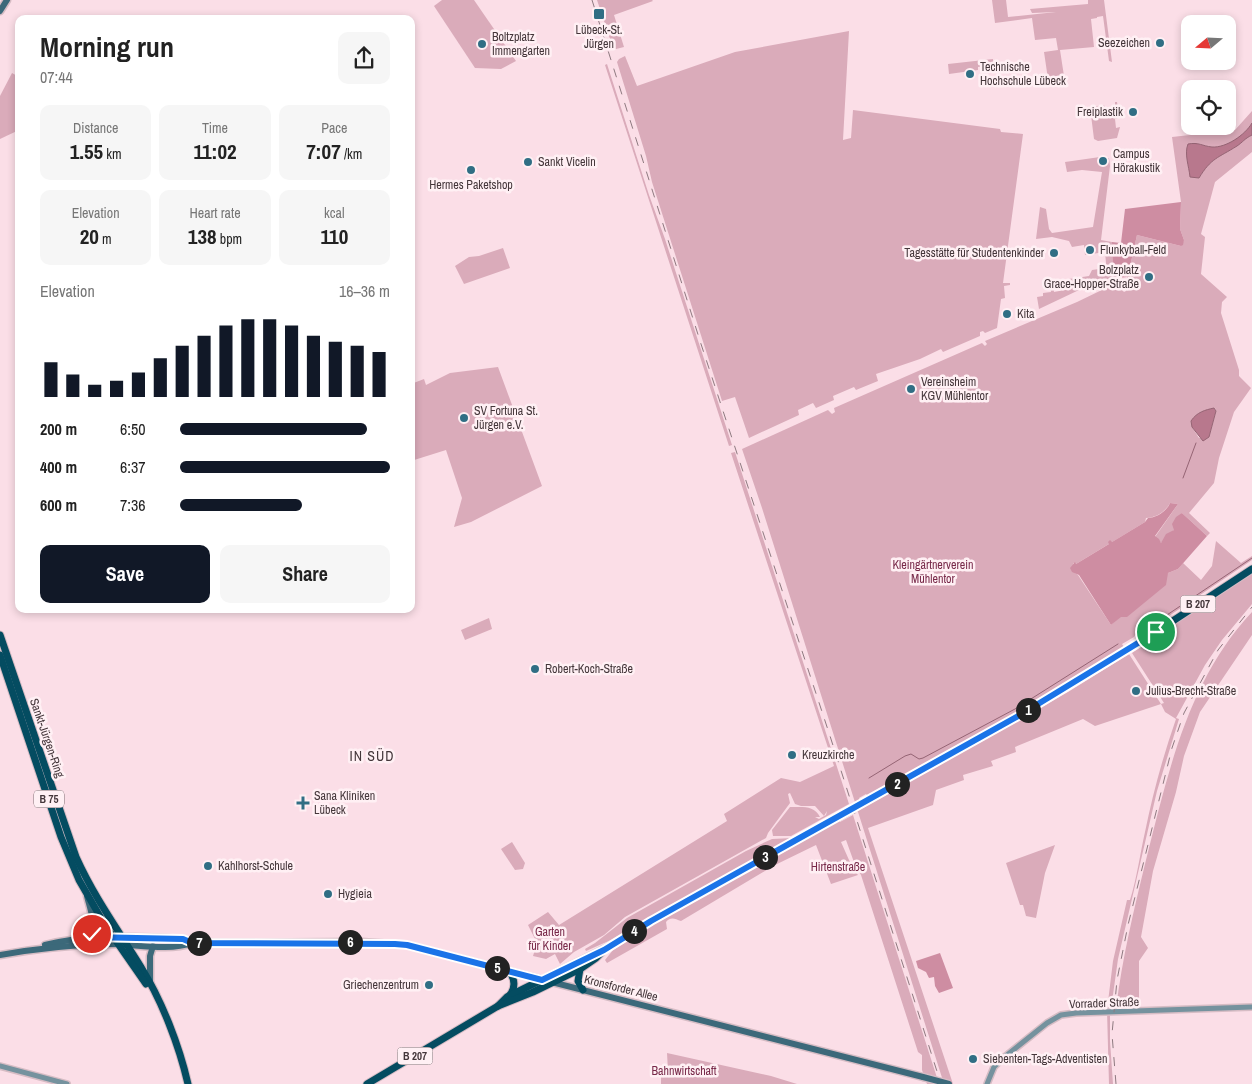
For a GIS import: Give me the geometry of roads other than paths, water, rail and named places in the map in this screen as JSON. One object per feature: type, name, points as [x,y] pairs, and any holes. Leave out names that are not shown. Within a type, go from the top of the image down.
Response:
[{"type":"main road","points":[[0,12],[7,0]]},
{"type":"main road","name":"B 207","points":[[498,1006],[507,997],[604,950],[651,921],[1020,715],[1144,639],[1252,568]]},
{"type":"main road","name":"Sankt-Jürgen-Ring","points":[[0,635],[76,857],[119,941],[160,1004]]},
{"type":"main road","name":"Sankt-Jürgen-Ring","points":[[0,655],[62,837],[87,895],[112,937],[126,945],[150,982],[177,1046],[188,1084]]},
{"type":"main road","points":[[87,895],[92,920],[90,937]]},
{"type":"main road","name":"Kronsforder Allee","points":[[0,956],[59,942],[90,937],[112,937]]},
{"type":"main road","name":"Kronsforder Allee","points":[[29,950],[119,941],[183,939],[192,943]]},
{"type":"main road","name":"Kronsforder Allee","points":[[126,945],[153,946],[192,943],[395,944],[415,947],[949,1084]]},
{"type":"main road","points":[[150,982],[150,956],[153,946]]},
{"type":"main road","name":"B 207","points":[[367,1084],[498,1006],[580,970],[604,950]]},
{"type":"main road","points":[[580,970],[578,981],[583,990]]},
{"type":"main road","points":[[507,997],[514,988],[510,971]]},
{"type":"street","name":"Vorrader Straße","points":[[987,1084],[994,1067],[1002,1059],[1047,1023],[1061,1015],[1252,1007]]},
{"type":"street","points":[[0,1066],[67,1084]]},
{"type":"waterway","points":[[1183,478],[1196,443]]},
{"type":"waterway","points":[[1158,621],[1252,558]]},
{"type":"waterway","points":[[869,778],[905,756],[911,754],[919,759],[923,758],[1015,709],[1118,644]]},
{"type":"railway","points":[[592,0],[701,344],[830,736],[941,1084]]},
{"type":"railway","points":[[1116,1084],[1112,1034],[1117,980],[1128,925],[1172,748],[1184,713],[1218,650],[1252,607]]},
{"type":"place","name":"Lübeck-St. Jürgen","points":[[599,14]]},
{"type":"place","name":"Seezeichen","points":[[1160,43]]},
{"type":"place","name":"Boltzplatz Immengarten","points":[[482,44]]},
{"type":"place","name":"Technische Hochschule Lübeck","points":[[970,74]]},
{"type":"place","name":"Freiplastik","points":[[1133,112]]},
{"type":"place","name":"Campus Hörakustik","points":[[1103,161]]},
{"type":"place","name":"Sankt Vicelin","points":[[528,162]]},
{"type":"place","name":"Hermes Paketshop","points":[[471,170]]},
{"type":"place","name":"Flunkyball-Feld","points":[[1090,250]]},
{"type":"place","name":"Tagesstätte für Studentenkinder","points":[[1054,253]]},
{"type":"place","name":"Bolzplatz Grace-Hopper-Straße","points":[[1149,277]]},
{"type":"place","name":"Kita","points":[[1007,314]]},
{"type":"place","name":"Vereinsheim KGV Mühlentor","points":[[911,389]]},
{"type":"place","name":"SV Fortuna St. Jürgen e.V.","points":[[464,418]]},
{"type":"place","name":"Robert-Koch-Straße","points":[[535,669]]},
{"type":"place","name":"Julius-Brecht-Straße","points":[[1136,691]]},
{"type":"place","name":"Kreuzkirche","points":[[792,755]]},
{"type":"place","name":"Sana Kliniken Lübeck","points":[[303,803]]},
{"type":"place","name":"Kahlhorst-Schule","points":[[208,866]]},
{"type":"place","name":"Hygieia","points":[[328,894]]},
{"type":"place","name":"Griechenzentrum","points":[[429,985]]},
{"type":"place","name":"Siebenten-Tags-Adventisten","points":[[973,1059]]},
{"type":"district","name":"IN SÜD","points":[[372,756]]},
{"type":"park label","name":"Kleingärtnerverein Mühlentor","points":[[933,572]]},
{"type":"park label","name":"Hirtenstraße","points":[[838,867]]},
{"type":"park label","name":"Garten für Kinder","points":[[550,939]]},
{"type":"park label","name":"Bahnwirtschaft","points":[[684,1071]]}]
